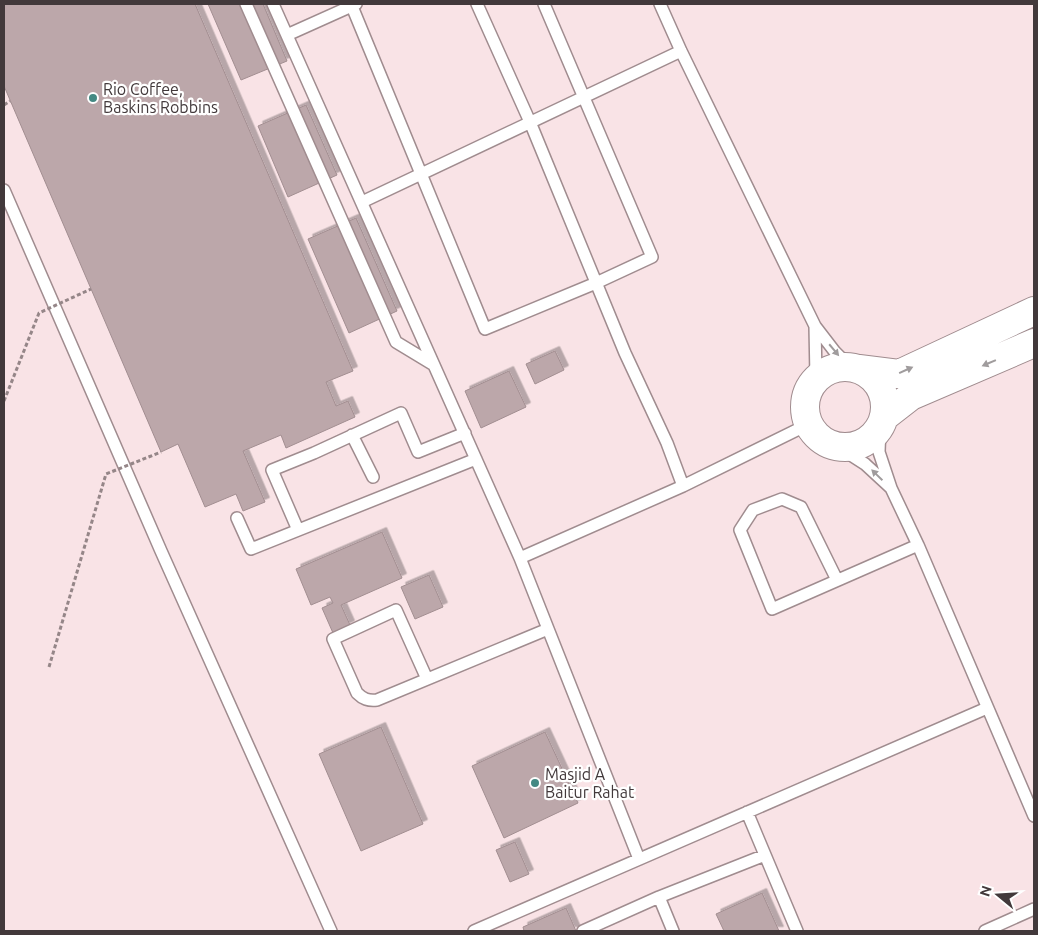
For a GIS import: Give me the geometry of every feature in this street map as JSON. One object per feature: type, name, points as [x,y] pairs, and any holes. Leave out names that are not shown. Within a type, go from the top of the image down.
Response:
[{"type":"main road","points":[[1034,312],[899,374],[837,367],[826,371],[816,378],[809,389],[805,400],[805,412],[809,424],[816,435],[826,442],[837,446],[850,447],[862,443],[872,436],[882,422],[911,396],[1034,343]]},
{"type":"main road","points":[[854,368],[872,376],[881,388],[885,402],[882,422]]},
{"type":"lane","points":[[246,4],[396,342],[434,365]]},
{"type":"lane","points":[[273,4],[520,558],[639,859]]},
{"type":"lane","points":[[287,35],[353,4],[420,174],[485,329],[596,283],[652,257],[582,98],[544,4]]},
{"type":"lane","points":[[477,4],[530,122],[625,353],[667,443],[683,486]]},
{"type":"lane","points":[[660,4],[815,326],[835,352],[854,368]]},
{"type":"lane","points":[[362,202],[681,51]]},
{"type":"lane","points":[[4,190],[165,560],[331,931]]},
{"type":"lane","points":[[815,326],[816,378]]},
{"type":"lane","points":[[298,530],[272,470],[314,453],[401,412],[418,452],[464,433]]},
{"type":"lane","points":[[882,422],[880,452],[891,488],[918,545],[1034,816]]},
{"type":"lane","points":[[520,558],[683,486],[809,424]]},
{"type":"lane","points":[[352,435],[373,477]]},
{"type":"lane","points":[[837,446],[865,464],[891,488]]},
{"type":"lane","points":[[237,518],[251,549],[476,459]]},
{"type":"lane","points":[[837,580],[801,507],[782,499],[753,510],[740,530],[772,609],[918,545]]},
{"type":"lane","points":[[426,680],[396,610],[334,639],[357,693],[363,699],[371,701],[377,700],[426,680],[548,629]]},
{"type":"lane","points":[[474,931],[987,708]]},
{"type":"lane","points":[[747,812],[797,931]]},
{"type":"lane","points":[[583,931],[658,897],[765,855]]},
{"type":"lane","points":[[658,897],[673,931]]},
{"type":"lane","points":[[985,931],[1034,909]]},
{"type":"path","points":[[4,105],[10,101]]},
{"type":"path","points":[[4,401],[39,313],[91,290]]},
{"type":"path","points":[[49,667],[106,474],[161,452]]},
{"type":"building","points":[[4,4],[195,4],[353,371],[326,382],[336,406],[348,401],[355,417],[286,448],[281,435],[243,451],[265,502],[243,511],[236,494],[205,507],[178,444],[161,452],[4,86]]},
{"type":"building","points":[[208,4],[263,4],[287,61],[241,80]]},
{"type":"building","points":[[306,105],[337,175],[288,197],[258,126]]},
{"type":"building","points":[[356,218],[397,311],[349,333],[308,239]]},
{"type":"building","points":[[555,351],[564,370],[535,384],[526,364]]},
{"type":"building","points":[[509,371],[526,407],[481,428],[465,391]]},
{"type":"building","points":[[382,532],[402,578],[341,605],[350,625],[333,633],[322,608],[333,603],[330,597],[311,605],[296,569]]},
{"type":"building","points":[[429,575],[443,607],[415,619],[401,587]]},
{"type":"building","points":[[381,727],[423,824],[361,851],[319,754]]},
{"type":"building","points":[[545,732],[578,803],[504,838],[472,766]]},
{"type":"building","points":[[515,842],[529,874],[510,882],[496,850]]},
{"type":"building","points":[[762,893],[779,931],[724,931],[716,914]]},
{"type":"building","points":[[566,908],[576,931],[524,931],[523,927]]},
{"type":"place","name":"Rio Coffee, Baskins Robbins","points":[[93,98]]},
{"type":"place","name":"Masjid A Baitur Rahat","points":[[535,783]]}]
